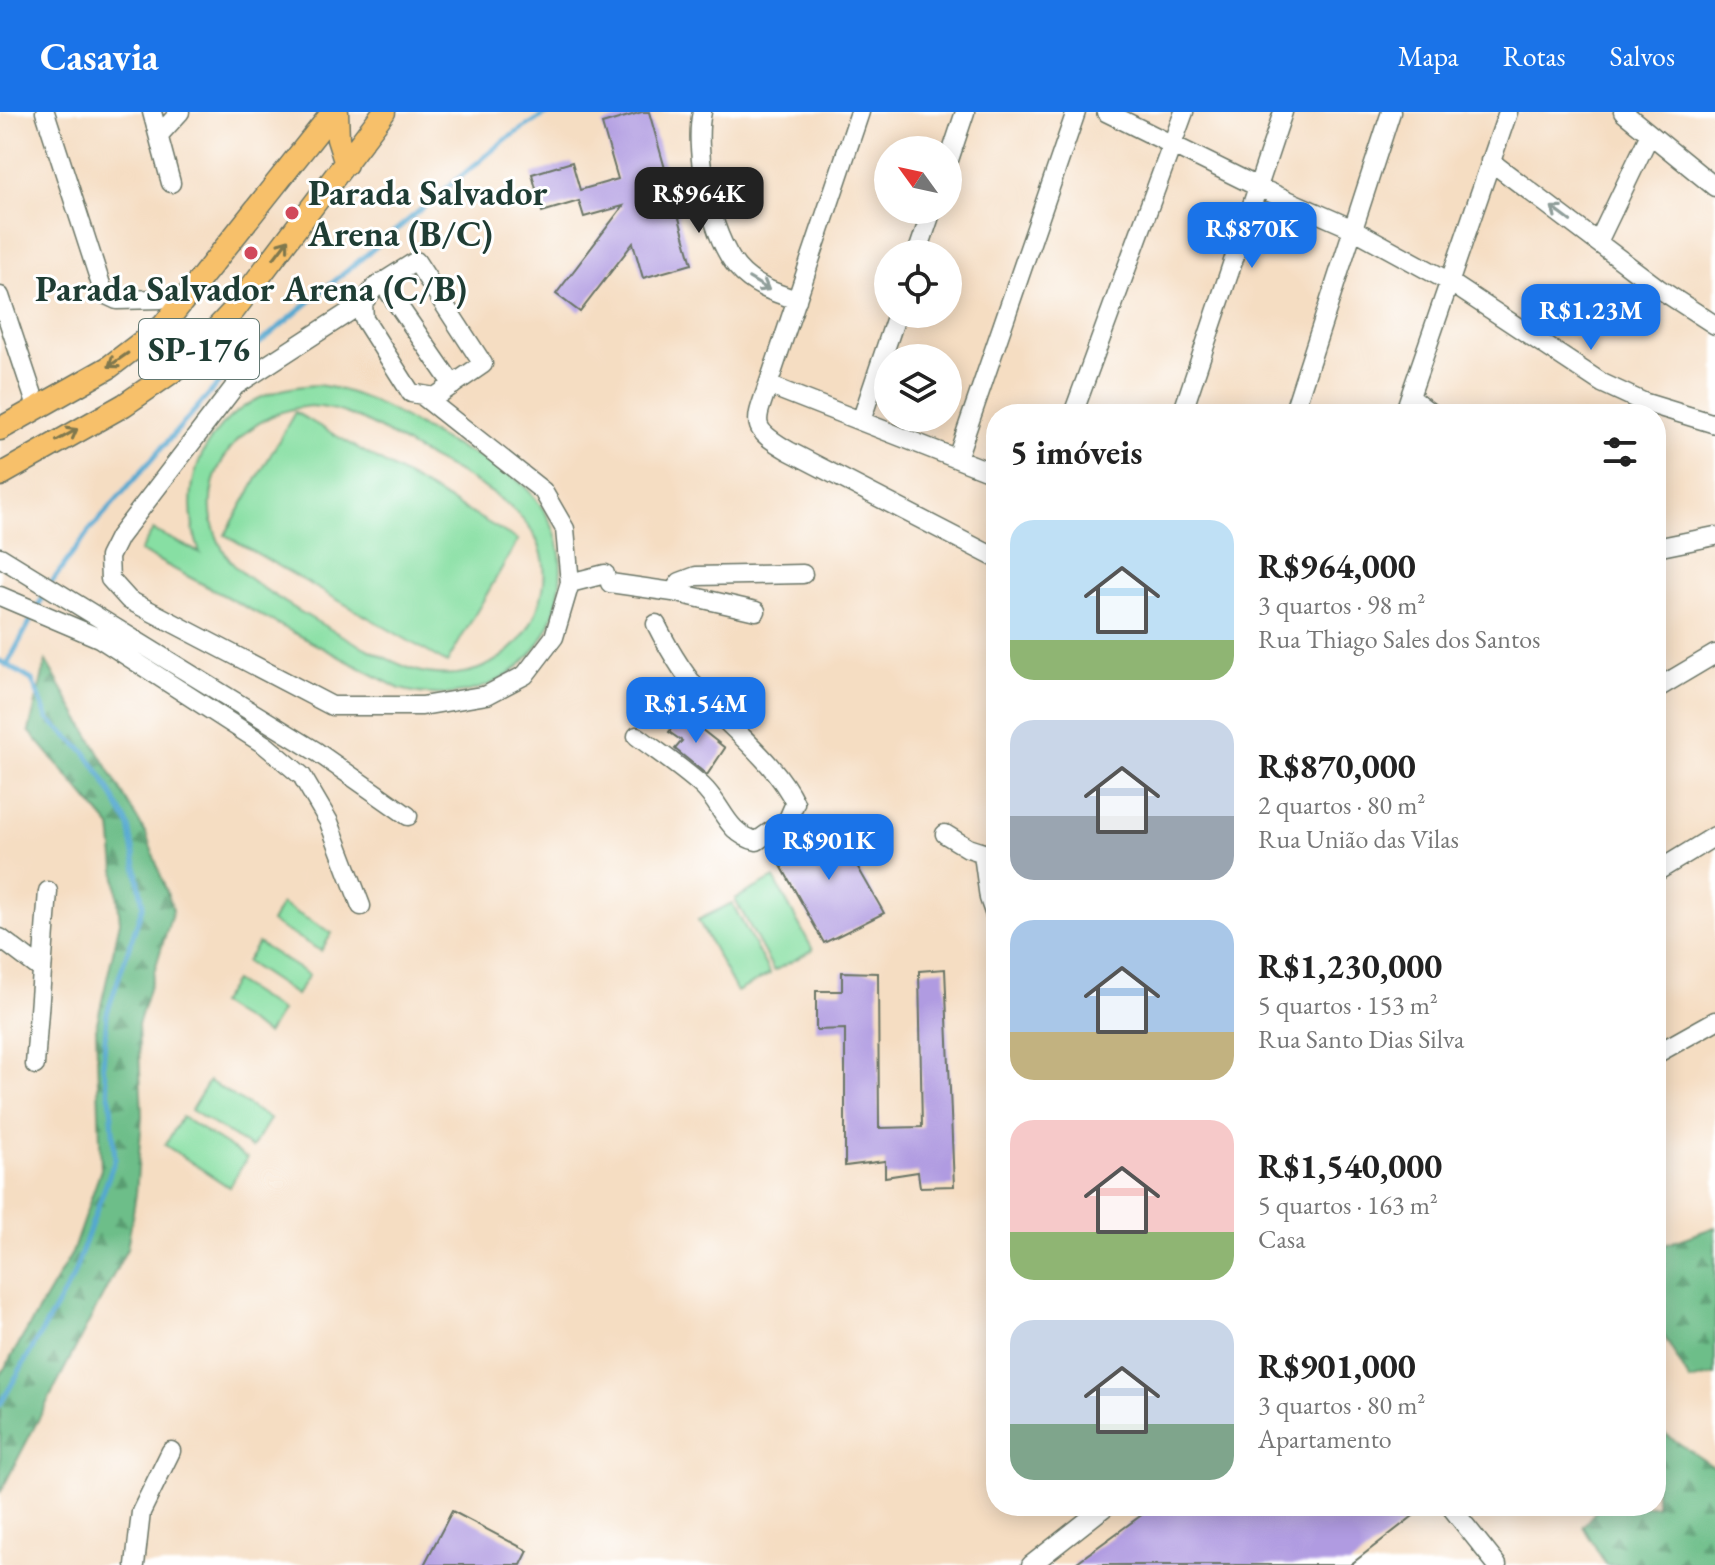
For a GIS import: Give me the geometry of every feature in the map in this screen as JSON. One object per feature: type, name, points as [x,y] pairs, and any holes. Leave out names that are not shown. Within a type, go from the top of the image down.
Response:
[{"type":"main road","points":[[335,112],[338,139],[346,164]]},
{"type":"main road","name":"SP-176","points":[[0,429],[108,368],[163,326],[335,112]]},
{"type":"main road","name":"SP-176","points":[[0,475],[124,405],[182,365],[234,310],[384,112]]},
{"type":"street","points":[[45,112],[104,294],[117,300],[161,299]]},
{"type":"street","points":[[152,112],[171,183]]},
{"type":"street","points":[[159,135],[180,112]]},
{"type":"street","points":[[702,112],[698,127],[701,161],[726,248],[736,267],[751,280],[797,300]]},
{"type":"street","points":[[860,112],[756,421],[759,431],[789,451],[986,553]]},
{"type":"street","points":[[957,136],[965,112]]},
{"type":"street","points":[[957,458],[1076,112]]},
{"type":"street","points":[[1106,112],[1258,187],[1351,228],[1448,281],[1602,383],[1650,404]]},
{"type":"street","points":[[1077,404],[1184,112]]},
{"type":"street","points":[[1185,404],[1283,112]]},
{"type":"street","points":[[1296,404],[1391,112]]},
{"type":"street","points":[[1408,404],[1508,112]]},
{"type":"street","points":[[1623,112],[1715,187]]},
{"type":"street","points":[[1598,242],[1649,136]]},
{"type":"street","points":[[1490,161],[1658,288],[1715,325]]},
{"type":"street","points":[[363,303],[364,319],[411,393],[435,397],[483,364],[416,261],[382,282],[363,303],[235,386],[119,537],[109,557],[110,579],[129,600],[332,706],[422,706],[487,695],[525,675],[554,637],[570,583],[565,529],[543,491],[424,397]]},
{"type":"street","points":[[382,282],[453,385]]},
{"type":"street","points":[[0,296],[37,407]]},
{"type":"street","points":[[861,421],[892,328]]},
{"type":"street","points":[[768,385],[986,470]]},
{"type":"street","points":[[1666,409],[1715,424]]},
{"type":"street","points":[[1666,546],[1715,536]]},
{"type":"street","points":[[0,557],[317,752],[408,816]]},
{"type":"street","points":[[673,592],[680,582],[696,576],[767,572],[803,574]]},
{"type":"street","points":[[570,583],[607,578],[756,611]]},
{"type":"street","points":[[0,596],[99,638],[265,745],[302,776],[329,822],[361,906]]},
{"type":"street","points":[[637,736],[702,785],[714,798],[723,818],[745,839],[757,841],[788,819],[795,803],[786,784],[704,699],[674,660],[656,624]]},
{"type":"street","points":[[1666,683],[1715,654]]},
{"type":"street","points":[[945,834],[986,854]]},
{"type":"street","points":[[1666,866],[1715,836]]},
{"type":"street","points":[[35,1065],[48,891]]},
{"type":"street","points":[[0,938],[41,969]]},
{"type":"street","points":[[1666,1048],[1715,1021]]},
{"type":"street","points":[[135,1565],[141,1512],[171,1451]]},
{"type":"street","points":[[1031,1565],[1093,1516]]},
{"type":"street","points":[[1458,1516],[1497,1565]]},
{"type":"green space","points":[[318,385],[352,393],[499,468],[521,483],[535,498],[550,521],[557,540],[561,579],[550,624],[537,647],[520,665],[478,689],[453,694],[427,694],[400,689],[140,551],[153,530],[200,553],[192,521],[192,490],[199,462],[212,437],[232,416],[256,400],[285,389]],"holes":[[[310,406],[367,422],[473,481],[520,516],[536,538],[544,563],[543,591],[530,625],[517,643],[500,658],[479,669],[457,674],[426,673],[398,664],[287,604],[261,587],[229,559],[216,533],[211,507],[213,483],[223,460],[238,440],[259,423],[283,412]]]},
{"type":"green space","points":[[295,412],[518,540],[447,663],[225,535]]},
{"type":"green space","points":[[46,661],[146,834],[173,910],[138,1025],[142,1116],[136,1194],[127,1249],[0,1493],[0,1376],[72,1253],[101,1169],[96,1027],[120,922],[111,827],[29,731]]},
{"type":"green space","points":[[774,878],[813,950],[774,971],[735,899]]},
{"type":"green space","points":[[732,903],[770,974],[737,992],[698,920]]},
{"type":"green space","points":[[281,904],[332,933],[321,951],[271,922]]},
{"type":"green space","points":[[258,943],[309,975],[296,995],[246,962]]},
{"type":"green space","points":[[234,981],[281,1011],[267,1034],[219,1004]]},
{"type":"green space","points":[[209,1081],[270,1119],[252,1148],[191,1110]]},
{"type":"green space","points":[[182,1117],[247,1158],[229,1187],[165,1145]]},
{"type":"green space","points":[[1715,1227],[1715,1375],[1690,1381],[1666,1339],[1666,1244]]},
{"type":"green space","points":[[1666,1434],[1715,1468],[1715,1565],[1606,1565],[1583,1526],[1592,1516],[1666,1516]]},
{"type":"building","points":[[649,112],[692,264],[643,278],[633,243],[580,312],[556,294],[623,206],[584,217],[579,201],[542,212],[532,174],[572,162],[580,190],[618,179],[602,124]]},
{"type":"building","points":[[682,714],[725,748],[707,775],[675,749],[682,741],[669,732]]},
{"type":"building","points":[[831,820],[884,913],[824,943],[774,853]]},
{"type":"building","points":[[945,969],[954,1186],[920,1187],[918,1172],[885,1177],[885,1161],[845,1166],[845,1029],[816,1030],[816,991],[842,991],[842,972],[878,973],[879,1128],[922,1127],[919,971]]},
{"type":"building","points":[[452,1511],[528,1551],[521,1565],[424,1565]]},
{"type":"building","points":[[1140,1516],[1413,1516],[1350,1565],[1073,1565]]},
{"type":"waterway","points":[[7,665],[49,586],[89,531],[238,361],[506,139],[549,112]]},
{"type":"waterway","points":[[0,661],[32,680],[48,719],[85,752],[104,780],[129,826],[143,905],[107,1013],[103,1066],[111,1104],[115,1159],[72,1279],[0,1405]]},
{"type":"place","name":"Parada Salvador Arena (B/C)","points":[[292,213]]},
{"type":"place","name":"Parada Salvador Arena (C/B)","points":[[251,253]]}]
